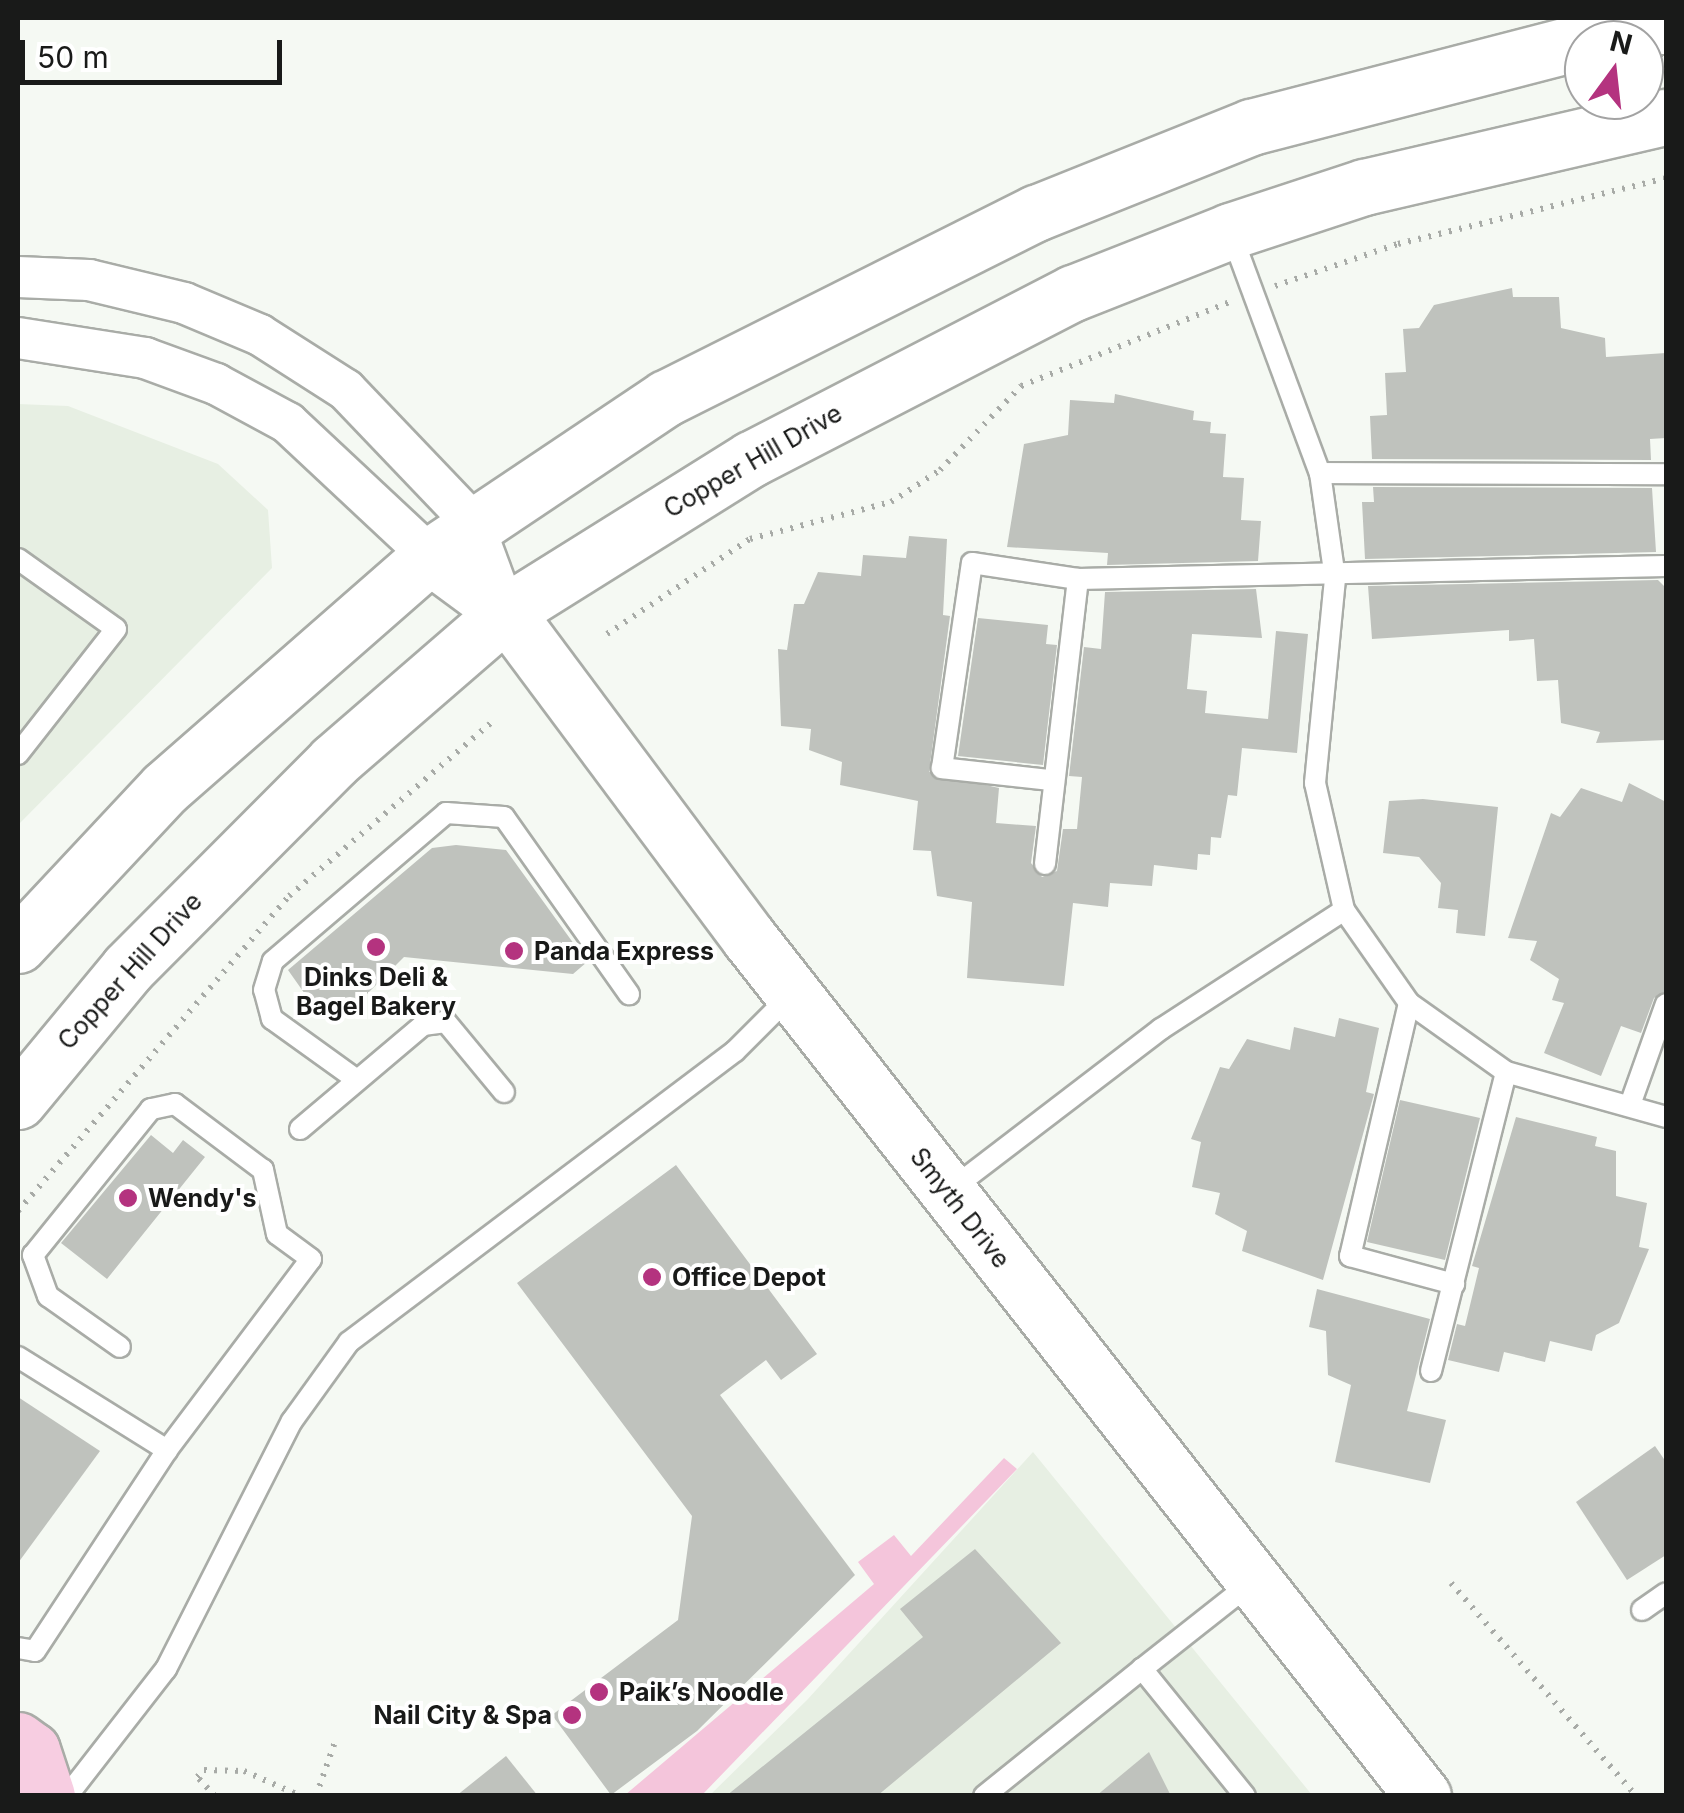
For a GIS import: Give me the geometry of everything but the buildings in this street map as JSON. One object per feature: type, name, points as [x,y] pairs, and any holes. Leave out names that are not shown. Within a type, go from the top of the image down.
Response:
[{"type":"main road","points":[[18,945],[165,788],[430,556],[473,523],[666,398],[1036,212],[1250,128],[1564,46]]},
{"type":"main road","name":"Copper Hill Drive","points":[[18,1100],[215,876],[506,612],[751,458],[929,362],[1230,231],[1364,186],[1666,117]]},
{"type":"main road","name":"Smyth Drive","points":[[430,556],[506,612],[792,993],[1423,1796]]},
{"type":"main road","points":[[18,1740],[32,1750],[47,1796]]},
{"type":"street","points":[[18,276],[89,280],[184,303],[260,335],[346,390],[473,523],[506,612]]},
{"type":"street","points":[[18,338],[144,358],[216,384],[288,423],[430,556]]},
{"type":"lane","points":[[1230,231],[1320,473],[1335,579],[1315,783],[1344,910],[1410,1004],[1506,1072],[1666,1117]]},
{"type":"lane","points":[[1320,473],[1666,474]]},
{"type":"lane","points":[[18,559],[116,629],[18,754]]},
{"type":"lane","points":[[1050,780],[942,768],[972,562],[1078,578],[1335,579],[1666,566]]},
{"type":"lane","points":[[1045,864],[1050,780],[1078,578]]},
{"type":"lane","points":[[356,1080],[272,1019],[264,990],[274,961],[446,813],[478,808],[504,817],[629,994]]},
{"type":"lane","points":[[948,1192],[1162,1029],[1344,910]]},
{"type":"lane","points":[[67,1796],[166,1668],[292,1422],[349,1342],[734,1051],[792,993]]},
{"type":"lane","points":[[1410,1004],[1350,1256],[1454,1284]]},
{"type":"lane","points":[[1630,1105],[1666,1004]]},
{"type":"lane","points":[[300,1129],[423,1025],[446,1022],[504,1092]]},
{"type":"lane","points":[[1430,1371],[1506,1072]]},
{"type":"lane","points":[[18,1648],[35,1652],[167,1450],[311,1260],[277,1234],[263,1170],[202,1116],[175,1104],[150,1109],[33,1255],[48,1296],[120,1347]]},
{"type":"lane","points":[[18,1358],[167,1450]]},
{"type":"lane","points":[[997,1792],[1252,1582]]},
{"type":"lane","points":[[1642,1610],[1666,1593]]},
{"type":"lane","points":[[1142,1669],[1244,1796]]},
{"type":"path","points":[[607,634],[750,539],[891,502],[940,470],[1021,386],[1067,362],[1398,244],[1666,178]]},
{"type":"path","points":[[1452,1583],[1636,1796]]},
{"type":"path","points":[[316,1796],[336,1740]]},
{"type":"path","points":[[215,1796],[197,1777],[204,1770],[244,1771],[302,1796]]},
{"type":"shaded area","points":[[18,404],[68,406],[218,464],[268,510],[272,568],[18,825]]},
{"type":"shaded area","points":[[1033,1452],[1312,1795],[709,1796],[807,1700]]},
{"type":"shaded area","points":[[1004,1458],[1017,1469],[702,1795],[625,1795],[874,1584],[858,1562],[894,1535],[911,1556]]},
{"type":"place","name":"Dinks Deli & Bagel Bakery","points":[[376,947]]},
{"type":"place","name":"Panda Express","points":[[514,951]]},
{"type":"place","name":"Wendy's","points":[[128,1198]]},
{"type":"place","name":"Office Depot","points":[[652,1277]]},
{"type":"place","name":"Paik’s Noodle","points":[[599,1692]]},
{"type":"place","name":"Nail City & Spa","points":[[572,1715]]}]
